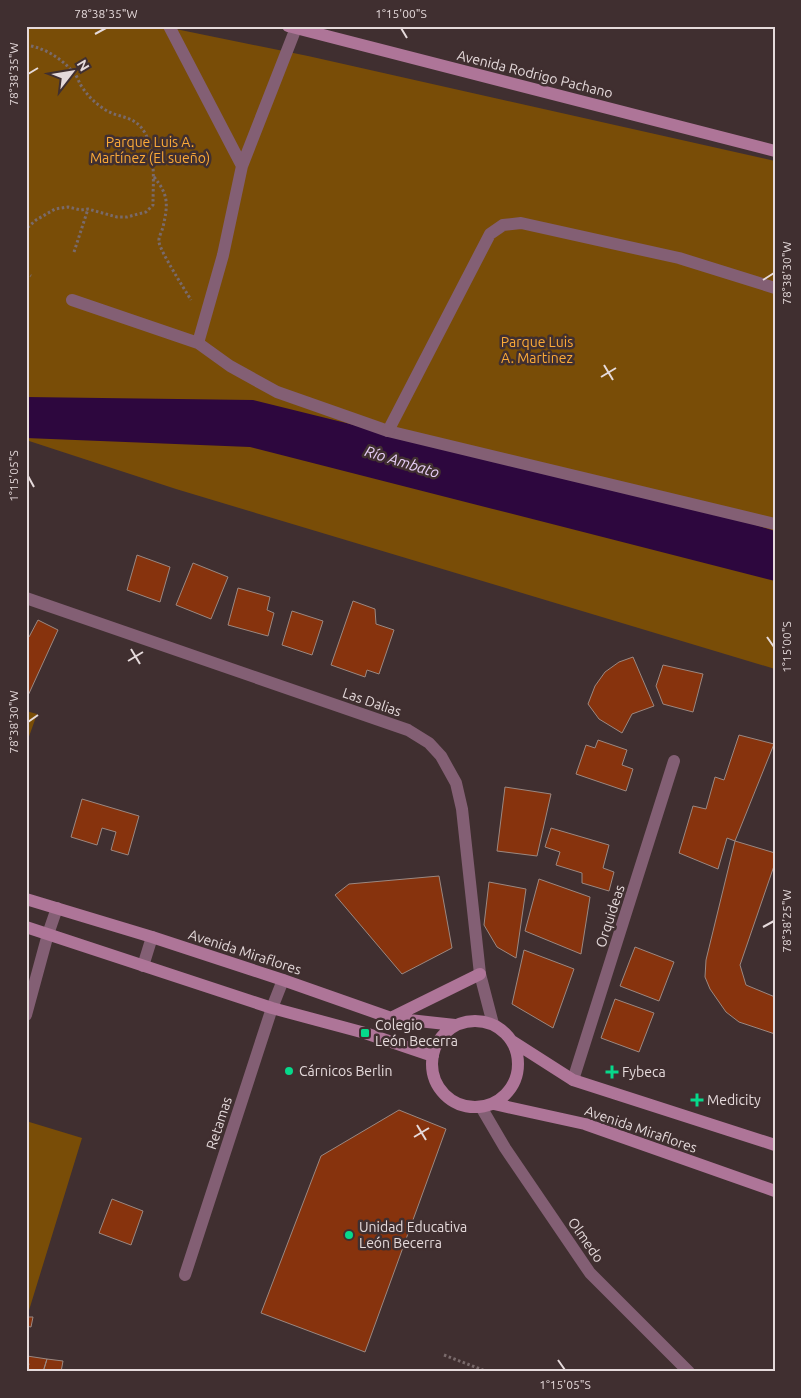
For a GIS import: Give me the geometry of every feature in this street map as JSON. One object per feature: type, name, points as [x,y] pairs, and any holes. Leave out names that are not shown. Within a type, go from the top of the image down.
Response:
[{"type":"main road","name":"Avenida Rodrigo Pachano","points":[[292,27],[775,151]]},
{"type":"main road","name":"Avenida Miraflores","points":[[26,898],[283,980],[391,1018],[455,1025]]},
{"type":"main road","points":[[26,927],[272,1008],[365,1033],[433,1056]]},
{"type":"main road","points":[[391,1018],[480,974]]},
{"type":"main road","points":[[467,1021],[493,1024],[504,1031],[512,1041],[517,1052],[519,1063],[518,1075],[513,1086],[494,1104],[468,1107],[455,1103],[444,1094],[436,1083],[432,1070],[433,1056],[437,1044],[444,1034],[455,1025],[467,1021]]},
{"type":"main road","name":"Avenida Miraflores","points":[[512,1041],[573,1080],[775,1145]]},
{"type":"main road","name":"Avenida Miraflores","points":[[494,1104],[585,1124],[775,1191]]},
{"type":"street","points":[[169,26],[242,166]]},
{"type":"street","points":[[198,343],[223,255],[242,166],[292,27]]},
{"type":"street","points":[[388,431],[490,234],[502,225],[522,223],[679,258],[775,288]]},
{"type":"street","points":[[72,300],[198,343],[230,366],[277,392],[388,431],[775,524]]},
{"type":"street","name":"Las Dalias","points":[[26,598],[408,730],[429,743],[441,756],[456,783],[462,809],[480,974],[493,1024]]},
{"type":"street","name":"Orquideas","points":[[573,1080],[674,761]]},
{"type":"street","points":[[26,1015],[57,908]]},
{"type":"street","points":[[143,966],[152,937]]},
{"type":"street","name":"Retamas","points":[[185,1275],[272,1008],[283,980]]},
{"type":"street","name":"Olmedo","points":[[481,1107],[505,1148],[590,1273],[689,1372]]},
{"type":"path","points":[[26,45],[34,46],[53,54],[76,75],[82,87],[105,110],[134,120],[145,134],[152,154],[154,176],[153,205],[146,212],[127,217],[117,217],[88,209],[82,210],[68,207],[55,209],[36,220],[26,229]]},
{"type":"path","points":[[154,176],[165,194],[167,204],[159,242],[165,256],[204,323]]},
{"type":"path","points":[[74,252],[88,209]]},
{"type":"path","points":[[26,273],[31,276]]},
{"type":"path","points":[[444,1355],[488,1372]]},
{"type":"green space","name":"Parque Luis A. Martinez","points":[[26,26],[161,26],[308,56],[775,161],[775,669],[176,489],[26,440]]},
{"type":"green space","points":[[26,711],[37,714],[26,745]]},
{"type":"green space","points":[[26,1121],[82,1138],[26,1320]]},
{"type":"water","name":"Río Ambato","points":[[26,397],[253,400],[746,522],[775,531],[775,581],[250,447],[26,438]]},
{"type":"building","points":[[137,555],[170,567],[160,602],[127,590]]},
{"type":"building","points":[[193,563],[228,577],[211,619],[176,605]]},
{"type":"building","points":[[238,588],[270,597],[267,610],[274,613],[268,636],[228,625]]},
{"type":"building","points":[[353,601],[375,609],[376,624],[394,630],[379,674],[367,670],[365,677],[331,665]]},
{"type":"building","points":[[292,611],[323,621],[312,655],[282,645]]},
{"type":"building","points":[[38,620],[58,630],[26,700],[26,636],[29,637]]},
{"type":"building","points":[[633,657],[654,706],[632,714],[622,733],[599,719],[588,704],[595,686],[605,672],[619,662]]},
{"type":"building","points":[[663,665],[703,674],[693,712],[663,704],[656,686]]},
{"type":"building","points":[[739,735],[774,744],[735,841],[727,838],[718,869],[679,853],[693,806],[706,809],[715,777],[724,780]]},
{"type":"building","points":[[598,740],[627,750],[622,765],[633,769],[626,791],[576,774],[586,745],[595,748]]},
{"type":"building","points":[[505,787],[551,794],[537,856],[497,851]]},
{"type":"building","points":[[82,799],[139,816],[128,855],[111,850],[116,832],[102,828],[97,845],[71,837]]},
{"type":"building","points":[[551,828],[609,845],[603,868],[614,872],[609,891],[582,883],[582,873],[556,865],[560,852],[545,847]]},
{"type":"building","points":[[735,841],[775,853],[775,863],[740,965],[746,985],[775,997],[775,1034],[739,1022],[726,1012],[710,989],[705,977],[706,960]]},
{"type":"building","points":[[439,876],[452,948],[402,974],[335,895],[349,884]]},
{"type":"building","points":[[539,879],[590,897],[581,954],[525,931]]},
{"type":"building","points":[[489,882],[526,889],[516,958],[497,947],[484,925]]},
{"type":"building","points":[[635,947],[674,962],[659,1001],[620,986]]},
{"type":"building","points":[[524,950],[574,969],[553,1028],[512,1004]]},
{"type":"building","points":[[615,999],[654,1013],[639,1052],[601,1038]]},
{"type":"building","name":"Unidad Educativa León Becerra","points":[[399,1110],[446,1129],[365,1352],[261,1313],[321,1156]]},
{"type":"building","points":[[112,1199],[143,1211],[131,1245],[99,1233]]},
{"type":"building","points":[[26,1317],[33,1317],[31,1327],[26,1326]]},
{"type":"building","points":[[27,1356],[47,1359],[43,1372],[26,1372],[26,1365],[29,1365]]},
{"type":"building","points":[[47,1359],[63,1361],[61,1372],[43,1372]]},
{"type":"place","name":"Colegio León Becerra","points":[[365,1033]]},
{"type":"place","name":"Cárnicos Berlin","points":[[289,1071]]},
{"type":"place","name":"Fybeca","points":[[612,1072]]},
{"type":"place","name":"Medicity","points":[[697,1100]]},
{"type":"place","name":"Unidad Educativa León Becerra","points":[[349,1235]]},
{"type":"park label","name":"Parque Luis A. Martínez (El sueño)","points":[[150,150]]}]
